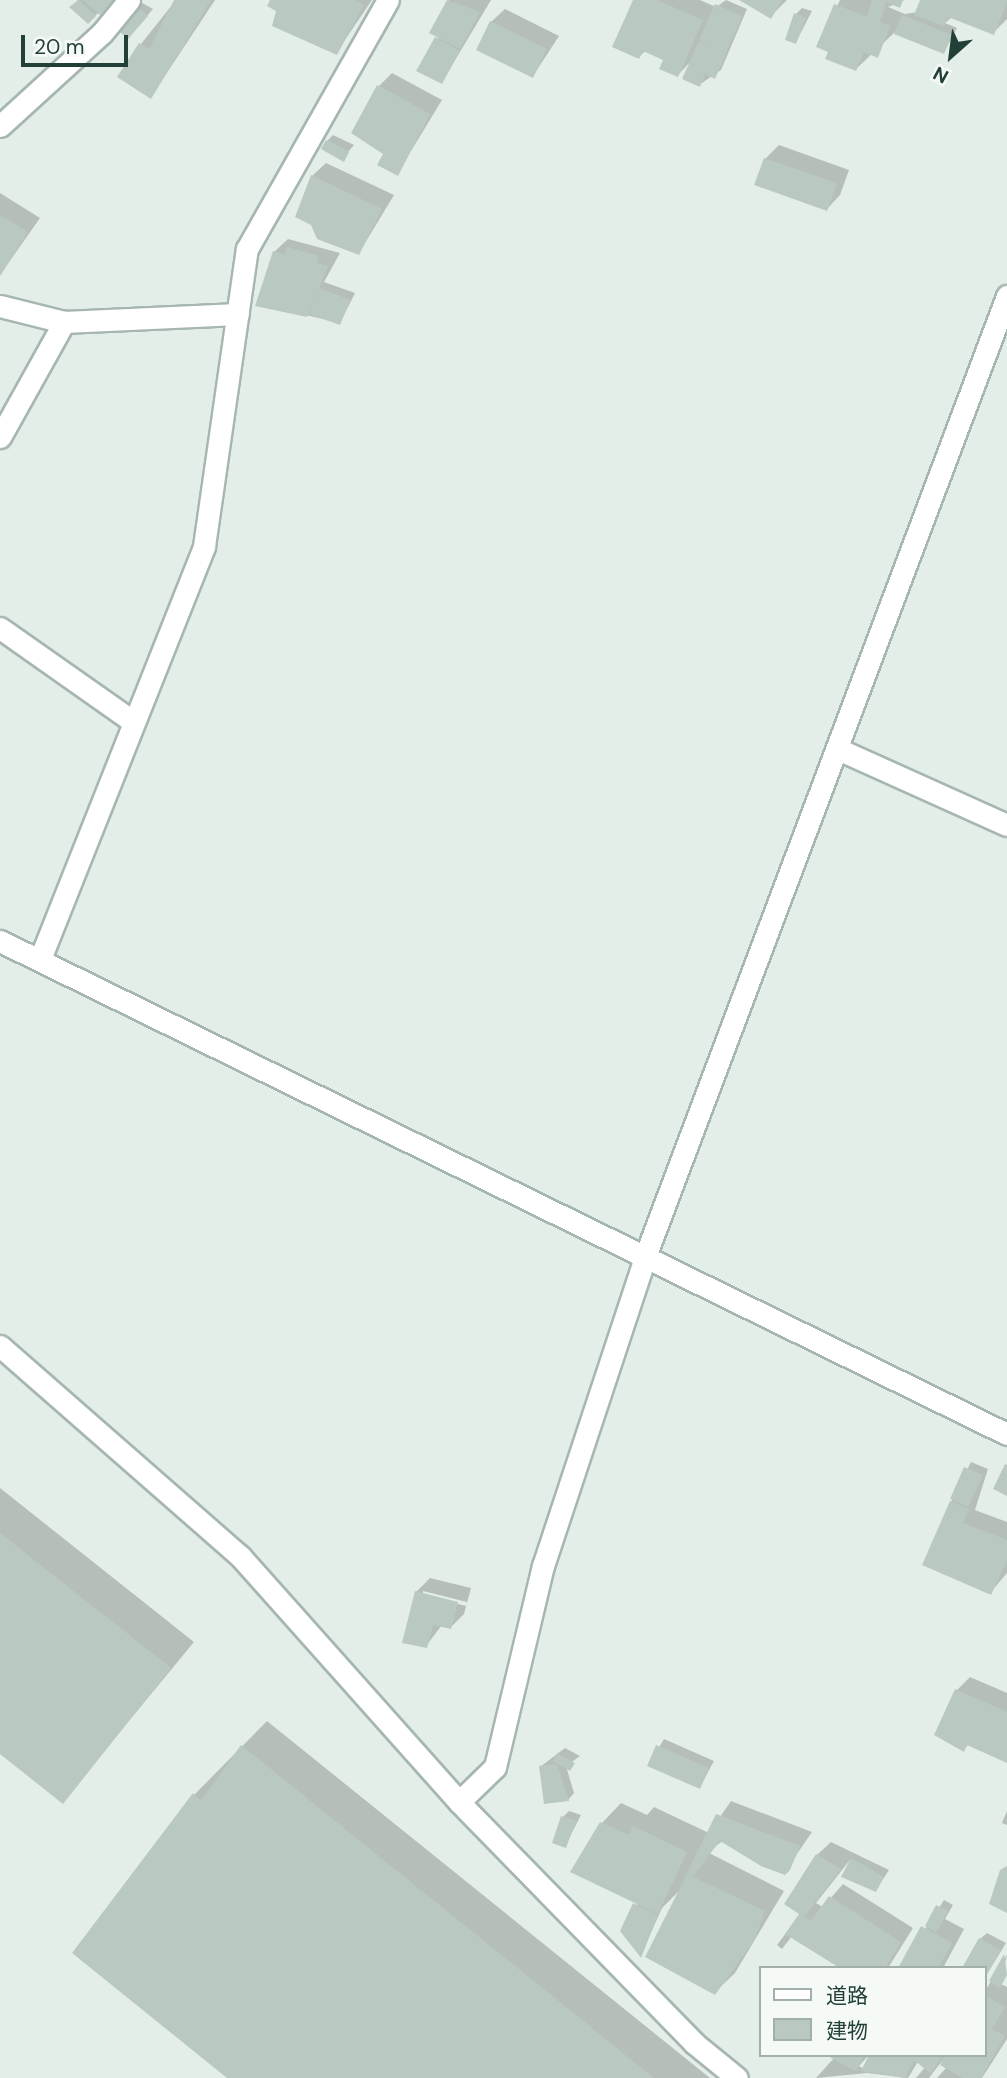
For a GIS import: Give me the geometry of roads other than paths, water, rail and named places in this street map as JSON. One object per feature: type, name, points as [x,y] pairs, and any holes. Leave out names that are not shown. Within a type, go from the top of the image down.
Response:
[{"type":"street","points":[[0,126],[102,33],[129,0]]},
{"type":"street","points":[[40,959],[131,720],[204,545],[247,249],[388,0]]},
{"type":"street","points":[[459,1802],[495,1767],[543,1566],[646,1254],[840,750],[1007,296]]},
{"type":"street","points":[[0,306],[64,322],[239,314]]},
{"type":"street","points":[[0,437],[64,322]]},
{"type":"street","points":[[0,628],[131,720]]},
{"type":"street","points":[[840,750],[1007,825]]},
{"type":"street","points":[[0,941],[646,1254],[1007,1434]]},
{"type":"street","points":[[0,1346],[240,1556],[459,1802],[694,2043],[737,2078]]}]
